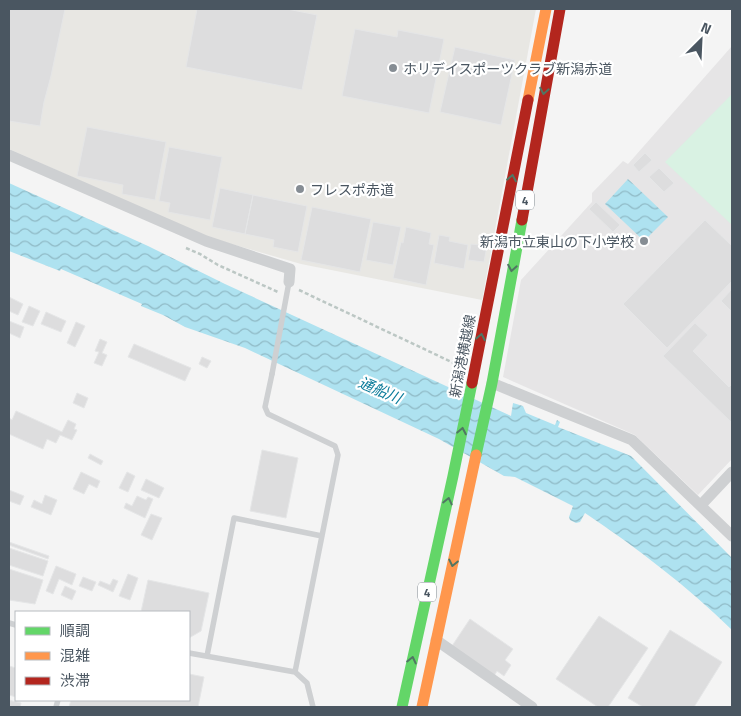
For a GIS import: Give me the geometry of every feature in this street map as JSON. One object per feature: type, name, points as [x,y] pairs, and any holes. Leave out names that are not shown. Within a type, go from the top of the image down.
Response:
[{"type":"main road","name":"新潟港横越線","points":[[402,707],[453,476],[546,9]]},
{"type":"main road","name":"4","points":[[422,707],[491,387],[560,9]]},
{"type":"street","points":[[9,154],[206,241],[290,269],[289,288]]},
{"type":"street","points":[[491,387],[632,440],[732,536]]},
{"type":"street","points":[[701,505],[732,472]]},
{"type":"street","points":[[436,640],[532,707]]},
{"type":"lane","points":[[289,288],[266,407],[268,414],[335,446],[338,455],[295,672]]},
{"type":"lane","points":[[207,656],[234,518],[322,536]]},
{"type":"lane","points":[[190,653],[295,672],[307,683],[313,707]]},
{"type":"path","points":[[182,246],[218,265],[279,292],[289,288],[301,289],[462,367]]},
{"type":"shaded area","name":"フレスポ赤道","points":[[9,9],[536,9],[482,300],[301,264],[207,237],[9,149]]},
{"type":"shaded area","name":"新潟市立東山の下小学校","points":[[732,46],[732,459],[698,495],[635,435],[503,377],[521,280],[592,202],[592,193],[623,161],[628,164]]},
{"type":"green space","points":[[732,94],[732,225],[665,162]]},
{"type":"water","points":[[628,179],[668,217],[644,241],[605,204]]},
{"type":"water","name":"通船川","points":[[9,183],[511,416],[513,403],[523,406],[526,413],[555,425],[557,420],[560,422],[558,427],[631,456],[732,558],[732,630],[661,568],[585,513],[580,522],[576,523],[570,520],[569,517],[573,506],[515,477],[504,476],[439,439],[245,348],[185,327],[141,306],[142,304],[61,269],[60,271],[9,251]]},
{"type":"building","points":[[9,9],[65,9],[40,126],[9,121]]},
{"type":"building","points":[[197,9],[287,9],[317,15],[302,90],[186,67]]},
{"type":"building","name":"ホリデイスポーツクラブ新潟赤道","points":[[355,29],[397,37],[398,30],[444,39],[429,113],[342,96]]},
{"type":"building","points":[[455,47],[515,60],[501,125],[440,112]]},
{"type":"building","points":[[87,127],[166,142],[155,200],[122,194],[123,185],[77,176]]},
{"type":"building","points":[[169,147],[222,157],[210,220],[168,212],[170,203],[159,201]]},
{"type":"building","points":[[645,153],[652,160],[639,172],[633,165]]},
{"type":"building","points":[[659,168],[674,183],[664,192],[649,177]]},
{"type":"building","points":[[220,188],[253,195],[245,234],[212,227]]},
{"type":"building","points":[[253,195],[307,206],[298,252],[273,247],[274,240],[245,234]]},
{"type":"building","points":[[596,202],[620,225],[613,232],[589,209]]},
{"type":"building","points":[[312,207],[371,219],[360,272],[301,260]]},
{"type":"building","points":[[705,220],[732,246],[732,281],[667,348],[623,304]]},
{"type":"building","points":[[373,222],[401,227],[393,265],[366,260]]},
{"type":"building","points":[[406,227],[431,233],[429,244],[434,245],[426,285],[393,278]]},
{"type":"building","points":[[439,235],[450,237],[449,241],[468,245],[464,269],[434,263]]},
{"type":"building","points":[[471,244],[487,246],[484,262],[468,260]]},
{"type":"building","points":[[732,289],[732,312],[721,301]]},
{"type":"building","points":[[9,297],[23,304],[18,315],[9,311]]},
{"type":"building","points":[[29,306],[40,311],[33,326],[22,322]]},
{"type":"building","points":[[46,312],[66,321],[61,332],[41,324]]},
{"type":"building","points":[[9,321],[24,327],[20,338],[9,333]]},
{"type":"building","points":[[76,322],[85,326],[75,347],[67,343]]},
{"type":"building","points":[[695,323],[708,335],[693,351],[729,387],[732,384],[732,423],[663,356]]},
{"type":"building","points":[[100,339],[107,342],[102,353],[107,355],[102,366],[94,363],[99,352],[95,351]]},
{"type":"building","points":[[134,344],[191,368],[185,381],[128,357]]},
{"type":"building","points":[[202,357],[211,361],[207,368],[199,364]]},
{"type":"building","points":[[77,393],[88,398],[84,408],[73,403]]},
{"type":"building","points":[[16,411],[62,432],[68,420],[76,424],[74,429],[77,430],[72,440],[60,435],[56,443],[47,439],[43,449],[9,434],[9,418],[12,420]]},
{"type":"building","points":[[262,450],[298,458],[286,518],[250,511]]},
{"type":"building","points":[[90,454],[103,461],[101,465],[88,458]]},
{"type":"building","points":[[81,472],[100,481],[97,488],[89,484],[84,494],[73,489]]},
{"type":"building","points":[[127,472],[135,476],[128,492],[119,488]]},
{"type":"building","points":[[146,479],[164,488],[159,498],[141,490]]},
{"type":"building","points":[[9,490],[24,496],[20,505],[9,501]]},
{"type":"building","points":[[45,495],[57,500],[51,515],[31,507],[34,500],[42,504]]},
{"type":"building","points":[[137,496],[146,500],[148,497],[153,499],[145,518],[124,508],[126,503],[132,506]]},
{"type":"building","points":[[151,514],[162,518],[152,540],[141,535]]},
{"type":"building","points":[[9,542],[49,556],[48,559],[9,545]]},
{"type":"building","points":[[9,548],[48,561],[43,576],[9,565]]},
{"type":"building","points":[[56,566],[76,574],[72,585],[59,579],[53,594],[46,591]]},
{"type":"building","points":[[9,569],[43,580],[35,604],[9,600]]},
{"type":"building","points":[[128,574],[138,578],[130,600],[119,596]]},
{"type":"building","points":[[83,577],[96,582],[92,591],[79,586]]},
{"type":"building","points":[[113,579],[118,581],[113,592],[98,585],[100,581],[110,585]]},
{"type":"building","points":[[148,580],[209,593],[201,631],[190,637],[190,611],[141,611]]},
{"type":"building","points":[[65,586],[76,591],[72,600],[61,595]]},
{"type":"building","points":[[599,616],[648,648],[608,707],[598,707],[556,679]]},
{"type":"building","points":[[470,619],[513,649],[505,660],[511,665],[504,676],[497,671],[494,676],[452,646]]},
{"type":"building","points":[[670,630],[722,662],[694,707],[643,707],[628,698]]},
{"type":"building","points":[[9,666],[15,668],[15,697],[9,695]]},
{"type":"building","points":[[190,674],[204,677],[198,707],[69,707],[71,701],[190,701]]},
{"type":"building","points":[[9,700],[21,703],[20,707],[9,707]]},
{"type":"traffic: fast","points":[[476,455],[492,383],[522,220]]},
{"type":"traffic: fast","points":[[402,707],[472,383]]},
{"type":"traffic: slow","points":[[528,100],[546,9]]},
{"type":"traffic: slow","points":[[422,707],[476,455]]},
{"type":"traffic: jam","points":[[522,220],[560,9]]},
{"type":"traffic: jam","points":[[472,383],[528,100]]},
{"type":"place","name":"ホリデイスポーツクラブ新潟赤道","points":[[393,68]]},
{"type":"place","name":"フレスポ赤道","points":[[300,189]]},
{"type":"place","name":"新潟市立東山の下小学校","points":[[644,241]]}]
